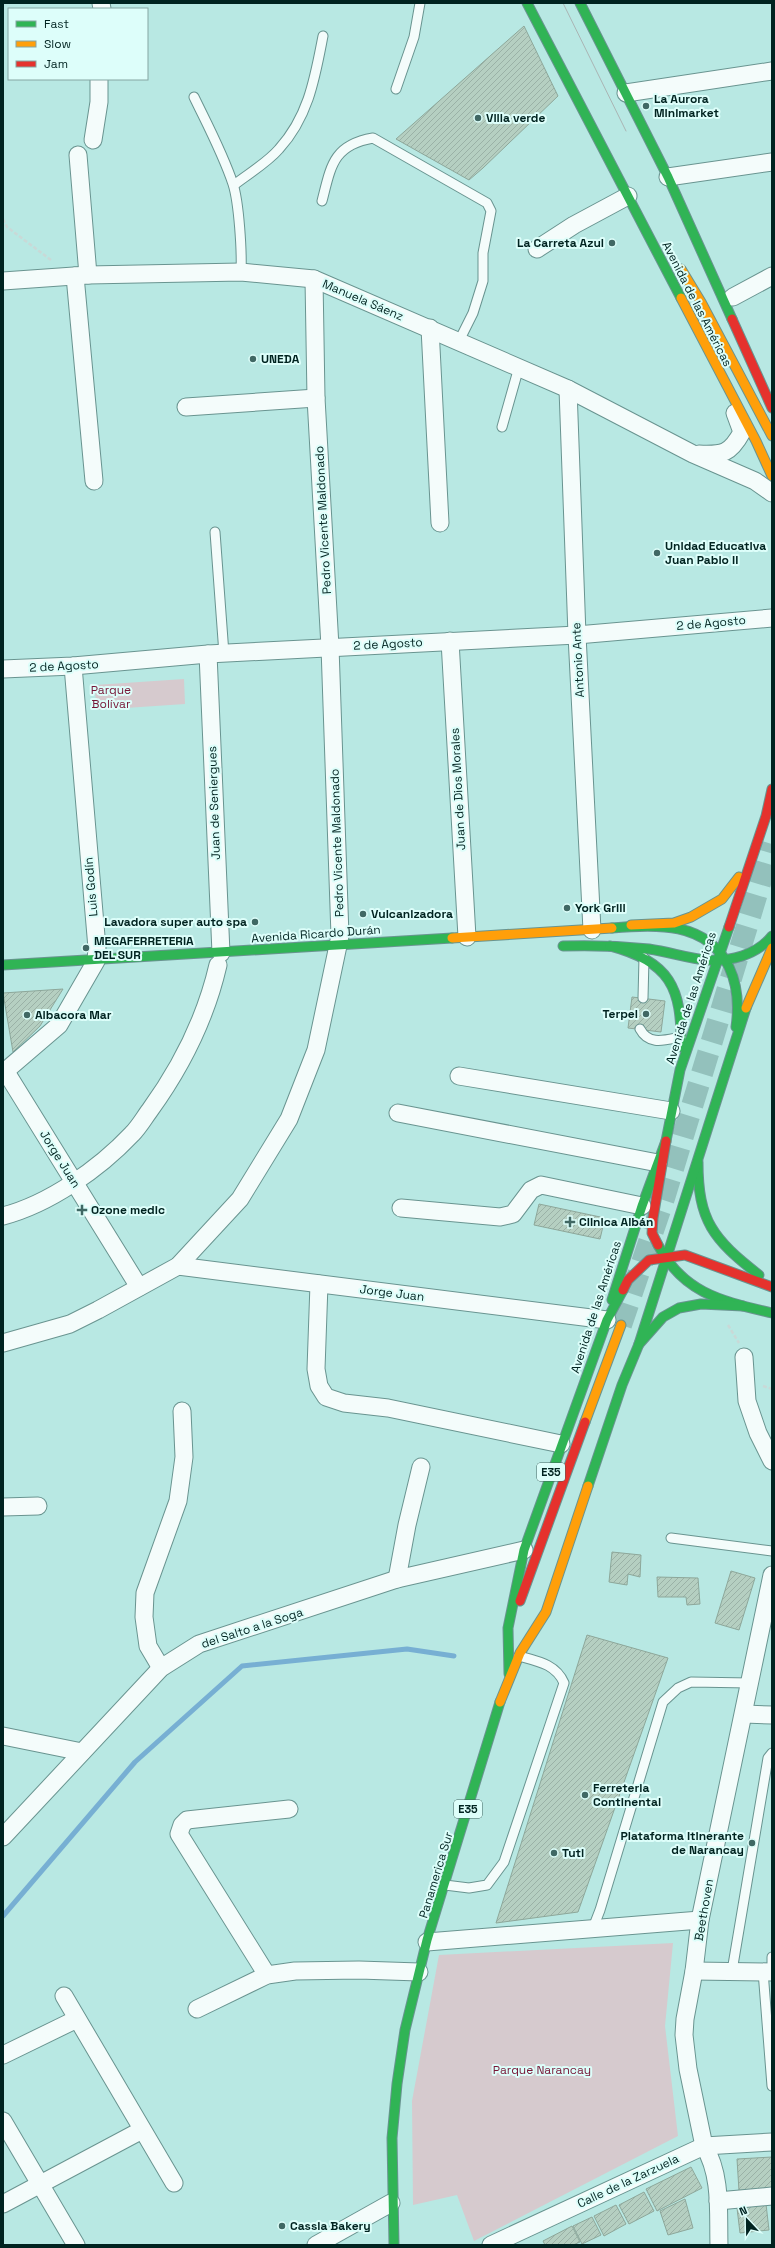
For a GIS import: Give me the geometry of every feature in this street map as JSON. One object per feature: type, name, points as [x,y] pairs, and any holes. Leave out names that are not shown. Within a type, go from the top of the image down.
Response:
[{"type":"main road","name":"Avenida de las Américas","points":[[527,3],[601,143],[772,476]]},
{"type":"main road","name":"Avenida de las Américas","points":[[581,3],[668,177],[772,408]]},
{"type":"main road","name":"Avenida de las Américas","points":[[601,143],[660,236]]},
{"type":"main road","name":"Avenida de las Américas","points":[[688,223],[735,300]]},
{"type":"main road","name":"Avenida de las Américas","points":[[676,262],[701,302],[772,436]]},
{"type":"main road","name":"Avenida de las Américas","points":[[591,1434],[618,1324],[642,1206],[666,1141],[680,1070],[717,963],[720,949],[748,865],[766,816],[772,789]]},
{"type":"main road","points":[[631,925],[674,924],[691,917],[722,899],[748,865]]},
{"type":"main road","name":"Avenida Ricardo Durán","points":[[3,965],[90,970],[337,956],[467,937],[592,930],[631,925]]},
{"type":"main road","points":[[631,925],[686,929],[706,937],[720,949],[728,961],[738,993],[737,1021],[730,1053]]},
{"type":"main road","points":[[555,947],[610,946],[662,952],[701,962],[717,963],[728,961],[754,952],[768,942],[772,936]]},
{"type":"main road","points":[[610,946],[644,957],[666,973],[679,997],[682,1021],[680,1070]]},
{"type":"main road","points":[[639,1344],[698,1162],[711,1110],[730,1053],[754,983],[772,948]]},
{"type":"main road","points":[[666,1141],[653,1218],[652,1233],[678,1275],[696,1289],[743,1306]]},
{"type":"main road","points":[[698,1162],[699,1197],[707,1220],[731,1253],[772,1286]]},
{"type":"main road","name":"E35","points":[[618,1324],[628,1280],[649,1260],[688,1256],[772,1286]]},
{"type":"main road","name":"E35","points":[[509,1677],[531,1631],[546,1612],[622,1385],[639,1344],[663,1317],[679,1308],[701,1304],[743,1306],[772,1313]]},
{"type":"main road","name":"Avenida de las Américas","points":[[509,1677],[508,1628],[524,1550],[561,1444],[618,1324]]},
{"type":"main road","name":"Avenida de las Américas","points":[[508,1628],[560,1496],[618,1324]]},
{"type":"main road","points":[[531,1631],[539,1602]]},
{"type":"main road","name":"Panamerica Sur","points":[[428,1942],[509,1677]]},
{"type":"main road","name":"E35","points":[[394,2245],[391,2203],[391,2139],[396,2088],[405,2029],[428,1942]]},
{"type":"street","points":[[626,92],[772,71]]},
{"type":"street","points":[[93,140],[99,102],[99,80]]},
{"type":"street","points":[[78,155],[82,275],[94,481]]},
{"type":"street","points":[[668,177],[772,162]]},
{"type":"street","points":[[537,249],[574,225],[628,196]]},
{"type":"street","name":"Manuela Sáenz","points":[[3,281],[82,275],[241,272],[314,279],[568,389],[693,454],[756,482],[772,493]]},
{"type":"street","points":[[735,300],[772,276]]},
{"type":"street","name":"Pedro Vicente Maldonado","points":[[3,1343],[70,1324],[178,1266],[240,1199],[289,1119],[316,1050],[337,956],[330,647],[316,398],[314,279]]},
{"type":"street","points":[[430,328],[440,523]]},
{"type":"street","name":"Manuela Sáenz","points":[[693,454],[719,455],[733,447],[742,432],[725,383]]},
{"type":"street","name":"Antonio Ante","points":[[568,389],[576,635],[592,930]]},
{"type":"street","points":[[186,407],[316,398]]},
{"type":"street","name":"2 de Agosto","points":[[3,669],[73,666],[216,654],[330,647],[576,635],[772,618]]},
{"type":"street","name":"Juan de Dios Morales","points":[[450,641],[467,937]]},
{"type":"street","name":"Juan de Seniergues","points":[[3,1216],[23,1211],[75,1183],[132,1134],[170,1081],[200,1021],[219,962],[216,654]]},
{"type":"street","name":"Luis Godín","points":[[5,1073],[59,1025],[90,970],[97,948],[73,666]]},
{"type":"street","name":"Jorge Juan","points":[[5,1073],[139,1287]]},
{"type":"street","points":[[459,1076],[671,1111]]},
{"type":"street","points":[[398,1113],[658,1163]]},
{"type":"street","points":[[401,1208],[500,1217],[513,1214],[531,1190],[541,1185],[642,1206]]},
{"type":"street","name":"Jorge Juan","points":[[178,1266],[618,1324]]},
{"type":"street","points":[[319,1284],[316,1369],[319,1386],[326,1397],[344,1403],[388,1408],[561,1444]]},
{"type":"street","points":[[744,1356],[747,1401],[758,1433],[772,1461]]},
{"type":"street","points":[[160,1668],[148,1646],[144,1617],[145,1593],[178,1501],[184,1458],[182,1411]]},
{"type":"street","points":[[397,1579],[407,1525],[421,1467]]},
{"type":"street","points":[[3,1507],[38,1506]]},
{"type":"street","name":"del Salto a la Soga","points":[[3,1837],[160,1668],[199,1644],[397,1579],[524,1550]]},
{"type":"street","name":"Beethoven","points":[[718,2245],[718,2201],[712,2165],[704,2146],[688,2069],[684,2035],[685,2019],[694,1971],[700,1920],[772,1576]]},
{"type":"street","points":[[744,1714],[772,1715]]},
{"type":"street","points":[[3,1736],[82,1752]]},
{"type":"street","points":[[267,1975],[179,1834],[182,1825],[187,1820],[289,1809]]},
{"type":"street","points":[[428,1942],[700,1920]]},
{"type":"street","points":[[694,1971],[732,1971],[770,1968]]},
{"type":"street","points":[[197,2010],[267,1975],[295,1971],[359,1970],[419,1972]]},
{"type":"street","points":[[64,1996],[174,2183]]},
{"type":"street","points":[[3,2055],[77,2019]]},
{"type":"street","points":[[3,2121],[76,2245]]},
{"type":"street","points":[[3,2204],[142,2130]]},
{"type":"street","name":"Calle de la Zarzuela","points":[[491,2245],[704,2146],[772,2142]]},
{"type":"street","points":[[718,2201],[772,2196]]},
{"type":"street","points":[[316,2245],[334,2239],[391,2203]]},
{"type":"lane","points":[[396,89],[414,37],[420,3]]},
{"type":"lane","points":[[234,185],[279,149],[303,116],[316,74],[323,36]]},
{"type":"lane","points":[[194,97],[216,141],[234,185],[242,254],[241,272]]},
{"type":"lane","points":[[322,202],[330,169],[344,149],[356,141],[373,138],[487,203],[491,211],[483,253],[482,281],[473,313],[459,341]]},
{"type":"lane","points":[[502,427],[519,367]]},
{"type":"lane","points":[[215,532],[216,654]]},
{"type":"lane","points":[[643,998],[644,957]]},
{"type":"lane","points":[[640,1029],[644,1036],[655,1042],[681,1037]]},
{"type":"lane","points":[[671,1538],[772,1551]]},
{"type":"lane","points":[[445,1885],[469,1888],[487,1885],[504,1862],[564,1683],[560,1672],[547,1665],[519,1656]]},
{"type":"lane","points":[[592,1928],[600,1910],[663,1702],[678,1688],[691,1682],[750,1683]]},
{"type":"lane","points":[[732,1971],[768,1758],[772,1753]]},
{"type":"lane","points":[[770,1968],[772,2086]]},
{"type":"path","points":[[3,219],[7,227],[43,255],[82,275]]},
{"type":"green space","name":"Parque Bolívar","points":[[184,679],[185,704],[96,710],[95,685]]},
{"type":"green space","name":"Parque Narancay","points":[[673,1943],[665,2026],[678,2136],[474,2241],[457,2195],[413,2205],[412,2101],[439,1955]]},
{"type":"building","name":"Villa verde","points":[[524,26],[558,96],[483,168],[469,180],[396,139]]},
{"type":"building","points":[[63,989],[40,1026],[13,1052],[3,993]]},
{"type":"building","name":"Terpel","points":[[632,997],[665,1001],[661,1032],[628,1028]]},
{"type":"building","name":"Clinica Albán","points":[[539,1204],[605,1218],[600,1239],[534,1225]]},
{"type":"building","points":[[612,1552],[641,1555],[640,1577],[628,1574],[627,1585],[609,1582]]},
{"type":"building","points":[[731,1571],[755,1578],[739,1630],[715,1623]]},
{"type":"building","points":[[657,1577],[698,1578],[700,1604],[687,1605],[686,1597],[658,1597]]},
{"type":"building","points":[[587,1635],[668,1658],[578,1912],[496,1923]]},
{"type":"building","points":[[772,2157],[772,2189],[739,2191],[737,2159]]},
{"type":"building","points":[[691,2167],[702,2188],[657,2211],[646,2189]]},
{"type":"building","points":[[644,2192],[654,2211],[629,2224],[619,2205]]},
{"type":"building","points":[[685,2199],[693,2228],[668,2235],[660,2211]]},
{"type":"building","points":[[766,2204],[769,2230],[740,2233],[737,2208]]},
{"type":"building","points":[[616,2205],[626,2224],[604,2236],[594,2216]]},
{"type":"building","points":[[592,2217],[601,2235],[582,2244],[573,2226]]},
{"type":"building","points":[[572,2226],[580,2242],[573,2245],[545,2245],[543,2241]]},
{"type":"waterway","points":[[3,1916],[135,1762],[242,1666],[407,1649],[454,1656]]},
{"type":"tunnel","points":[[621,1325],[664,1198],[772,844]]},
{"type":"tram line","points":[[563,3],[626,131]]},
{"type":"traffic: fast","points":[[527,3],[681,298]]},
{"type":"traffic: fast","points":[[580,3],[668,177],[732,319]]},
{"type":"traffic: fast","points":[[612,928],[662,926],[694,933],[707,941],[719,952],[732,974],[737,996],[736,1027]]},
{"type":"traffic: fast","points":[[612,1300],[642,1206],[666,1141],[680,1070],[729,927]]},
{"type":"traffic: fast","points":[[563,946],[617,946],[649,949],[706,960],[717,960],[729,959],[751,953],[762,946],[772,936]]},
{"type":"traffic: fast","points":[[3,965],[452,938]]},
{"type":"traffic: fast","points":[[610,946],[630,952],[647,960],[659,969],[668,980],[675,993],[679,1008],[681,1047]]},
{"type":"traffic: fast","points":[[639,1344],[746,1008]]},
{"type":"traffic: fast","points":[[698,1162],[701,1199],[705,1214],[711,1227],[719,1239],[759,1275]]},
{"type":"traffic: fast","points":[[658,1245],[668,1261],[680,1275],[692,1285],[721,1299],[772,1313]]},
{"type":"traffic: fast","points":[[509,1674],[508,1628],[524,1550],[607,1320],[623,1290]]},
{"type":"traffic: fast","points":[[588,1486],[622,1385],[639,1344],[663,1317],[679,1308],[701,1304],[743,1306]]},
{"type":"traffic: fast","points":[[394,2245],[392,2138],[397,2084],[405,2030],[427,1940],[500,1702]]},
{"type":"traffic: slow","points":[[681,269],[701,302],[772,436]]},
{"type":"traffic: slow","points":[[681,298],[756,441],[772,476]]},
{"type":"traffic: slow","points":[[631,925],[674,923],[691,917],[722,899],[739,877]]},
{"type":"traffic: slow","points":[[452,938],[612,928]]},
{"type":"traffic: slow","points":[[746,1008],[772,948]]},
{"type":"traffic: slow","points":[[585,1422],[621,1325]]},
{"type":"traffic: slow","points":[[500,1702],[520,1653],[546,1612],[588,1486]]},
{"type":"traffic: jam","points":[[732,319],[772,408]]},
{"type":"traffic: jam","points":[[729,927],[766,816],[772,789]]},
{"type":"traffic: jam","points":[[658,1245],[652,1233],[653,1218],[666,1141]]},
{"type":"traffic: jam","points":[[623,1290],[628,1280],[649,1260],[685,1255],[772,1287]]},
{"type":"traffic: jam","points":[[520,1601],[585,1422]]},
{"type":"place","name":"La Aurora Minimarket","points":[[646,106]]},
{"type":"place","name":"Villa verde","points":[[478,118]]},
{"type":"place","name":"La Carreta Azul","points":[[612,243]]},
{"type":"place","name":"UNEDA","points":[[253,359]]},
{"type":"place","name":"Unidad Educativa Juan Pablo II","points":[[657,553]]},
{"type":"place","name":"York Grill","points":[[567,908]]},
{"type":"place","name":"Vulcanizadora","points":[[363,914]]},
{"type":"place","name":"Lavadora super auto spa","points":[[255,922]]},
{"type":"place","name":"MEGAFERRETERIA DEL SUR","points":[[86,948]]},
{"type":"place","name":"Terpel","points":[[646,1014]]},
{"type":"place","name":"Albacora Mar","points":[[27,1015]]},
{"type":"place","name":"Ozone medic","points":[[82,1210]]},
{"type":"place","name":"Clinica Albán","points":[[570,1222]]},
{"type":"place","name":"Ferreteria Continental","points":[[585,1795]]},
{"type":"place","name":"Plataforma Itinerante de Narancay","points":[[752,1843]]},
{"type":"place","name":"Tuti","points":[[554,1853]]},
{"type":"place","name":"Cassia Bakery","points":[[282,2226]]}]
